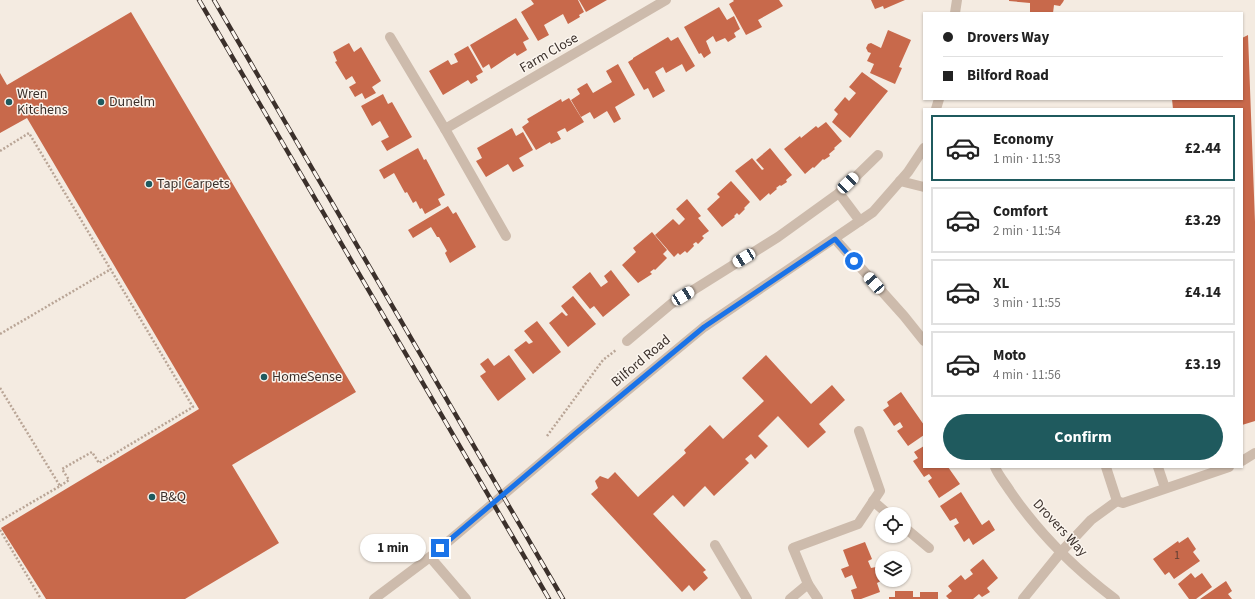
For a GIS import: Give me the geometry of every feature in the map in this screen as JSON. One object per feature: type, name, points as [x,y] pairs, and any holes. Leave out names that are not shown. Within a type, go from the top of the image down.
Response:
[{"type":"street","name":"Farm Close","points":[[445,129],[666,0]]},
{"type":"street","points":[[955,12],[957,0]]},
{"type":"street","points":[[390,37],[506,236]]},
{"type":"street","name":"Bilford Road","points":[[374,599],[430,557],[704,327],[873,212],[908,172],[923,150]]},
{"type":"street","points":[[627,341],[671,304],[778,237],[839,193],[878,155]]},
{"type":"street","points":[[900,181],[923,187]]},
{"type":"street","points":[[839,193],[860,221]]},
{"type":"street","points":[[835,239],[904,316],[923,340]]},
{"type":"street","points":[[818,599],[808,584],[793,548],[858,524],[880,491],[859,431]]},
{"type":"street","points":[[1243,460],[1255,453]]},
{"type":"street","name":"Drovers Way","points":[[996,468],[1022,508],[1061,552],[1097,585],[1115,599]]},
{"type":"street","points":[[1106,468],[1117,501]]},
{"type":"street","points":[[1158,468],[1165,488]]},
{"type":"street","points":[[1117,501],[1124,503],[1225,468]]},
{"type":"street","points":[[1023,599],[1061,552],[1091,520],[1117,501]]},
{"type":"street","points":[[873,502],[879,507]]},
{"type":"street","points":[[911,534],[929,548]]},
{"type":"street","points":[[715,545],[747,599]]},
{"type":"street","points":[[430,557],[466,599]]},
{"type":"street","points":[[790,599],[808,584]]},
{"type":"path","points":[[0,151],[29,133],[193,407],[99,463],[92,452],[62,469],[69,480],[0,521]]},
{"type":"path","points":[[0,334],[111,269]]},
{"type":"path","points":[[545,442],[547,436],[603,360],[627,341]]},
{"type":"path","points":[[0,388],[60,486]]},
{"type":"path","points":[[0,530],[41,599]]},
{"type":"building","points":[[531,0],[578,0],[584,12],[579,15],[580,17],[568,24],[563,14],[544,25],[549,35],[538,41],[521,12],[534,4]]},
{"type":"building","points":[[579,0],[607,0],[586,12]]},
{"type":"building","points":[[733,0],[779,0],[783,6],[758,20],[762,27],[746,35],[729,4],[734,1]]},
{"type":"building","points":[[871,0],[905,0],[884,9],[883,6],[875,9]]},
{"type":"building","points":[[1064,0],[1060,6],[1054,5],[1053,12],[1030,12],[1030,3],[1009,1]]},
{"type":"building","points":[[719,7],[727,20],[734,16],[740,29],[734,33],[736,37],[728,42],[725,38],[716,42],[713,36],[706,41],[711,53],[704,58],[701,53],[699,54],[684,27]]},
{"type":"building","points":[[131,12],[356,392],[232,465],[279,543],[185,599],[46,599],[1,528],[199,409],[27,118],[0,133],[0,73],[7,85]]},
{"type":"building","points":[[516,18],[529,39],[523,42],[527,50],[517,56],[515,53],[491,69],[489,64],[483,68],[470,45]]},
{"type":"building","points":[[888,30],[911,40],[899,67],[902,68],[895,84],[870,73],[874,64],[867,61],[871,53],[868,52],[866,48],[868,44],[871,43],[881,48]]},
{"type":"building","points":[[1248,35],[1255,222],[1255,421],[1243,425],[1243,108],[1173,108],[1172,100],[1243,100],[1243,38]]},
{"type":"building","points":[[668,37],[671,41],[678,37],[695,66],[686,72],[682,64],[666,73],[663,67],[655,72],[665,91],[653,98],[648,88],[644,90],[628,62]]},
{"type":"building","points":[[349,43],[354,52],[361,47],[381,81],[372,87],[376,93],[365,99],[362,93],[355,97],[349,87],[356,83],[352,76],[346,80],[335,62],[337,61],[333,52]]},
{"type":"building","points":[[468,46],[483,72],[476,76],[478,80],[471,84],[468,80],[443,95],[429,71],[448,60],[451,65],[458,62],[454,54]]},
{"type":"building","points":[[618,64],[635,95],[615,107],[621,119],[614,123],[607,111],[594,119],[590,112],[581,117],[571,100],[580,94],[577,89],[587,83],[593,93],[612,82],[606,71]]},
{"type":"building","points":[[862,72],[888,91],[850,138],[832,122],[838,114],[834,110],[845,97],[849,101],[856,93],[849,87]]},
{"type":"building","points":[[383,94],[388,104],[392,102],[412,137],[387,151],[381,141],[389,137],[380,121],[372,126],[361,106]]},
{"type":"building","points":[[569,98],[584,122],[567,132],[565,128],[557,132],[561,139],[551,144],[550,142],[536,150],[522,127],[529,122],[527,119],[561,99],[562,102]]},
{"type":"building","points":[[826,122],[842,141],[829,154],[830,156],[824,160],[823,159],[805,174],[784,149],[800,136],[801,138],[816,126],[818,128]]},
{"type":"building","points":[[512,128],[516,136],[523,132],[533,150],[519,158],[524,166],[513,172],[508,164],[486,177],[476,161],[482,158],[477,148]]},
{"type":"building","points":[[418,148],[424,160],[426,159],[445,195],[438,199],[441,205],[425,214],[422,208],[420,209],[416,201],[413,203],[407,192],[405,193],[394,173],[384,179],[379,170]]},
{"type":"building","points":[[770,148],[792,175],[786,180],[787,182],[781,186],[780,185],[770,195],[769,193],[760,201],[735,171],[752,158],[762,170],[764,169],[756,160]]},
{"type":"building","points":[[731,181],[750,202],[739,215],[737,213],[734,216],[735,217],[722,227],[707,209],[720,197],[717,194]]},
{"type":"building","points":[[687,199],[701,216],[698,218],[709,231],[702,236],[704,238],[698,244],[696,242],[693,244],[694,246],[687,253],[685,251],[680,255],[678,253],[674,257],[655,235],[673,219],[679,225],[685,219],[676,209]]},
{"type":"building","points":[[448,206],[453,214],[456,212],[476,247],[450,263],[445,253],[447,251],[431,227],[413,238],[408,230]]},
{"type":"building","points":[[652,232],[667,250],[663,254],[667,258],[655,270],[654,269],[650,272],[652,274],[638,283],[622,265],[636,252],[633,248]]},
{"type":"building","points":[[611,270],[630,295],[603,317],[594,306],[590,309],[572,287],[590,272],[601,287],[608,282],[604,276]]},
{"type":"building","points":[[573,296],[596,324],[568,347],[549,323],[562,312],[566,316],[568,315],[561,306]]},
{"type":"building","points":[[537,321],[561,352],[533,374],[514,350],[526,341],[529,344],[533,342],[524,331]]},
{"type":"building","points":[[509,355],[526,379],[498,401],[480,376],[486,372],[480,364],[488,358],[494,366]]},
{"type":"building","points":[[766,355],[811,404],[832,385],[845,400],[819,424],[826,432],[808,448],[778,416],[758,436],[768,446],[755,459],[751,454],[745,459],[749,463],[714,496],[705,486],[684,507],[673,495],[653,514],[706,570],[703,572],[708,578],[694,591],[689,585],[682,592],[591,494],[598,488],[595,481],[600,476],[608,479],[615,472],[638,497],[686,453],[684,450],[710,425],[723,439],[764,401],[742,378]]},
{"type":"building","points":[[901,392],[923,424],[923,436],[908,446],[897,431],[903,427],[900,422],[894,426],[883,410],[889,406],[887,402]]},
{"type":"building","points":[[923,447],[923,468],[949,468],[960,484],[939,498],[928,481],[932,478],[929,474],[924,477],[913,461],[918,458],[914,452]]},
{"type":"building","points":[[961,492],[982,525],[989,520],[995,530],[973,545],[969,538],[964,542],[954,526],[959,523],[956,518],[950,521],[940,506]]},
{"type":"building","points":[[1188,537],[1196,549],[1193,552],[1200,561],[1174,579],[1169,572],[1165,575],[1153,559],[1178,541],[1179,543]]},
{"type":"building","points":[[865,542],[872,559],[868,561],[871,568],[875,567],[875,587],[878,587],[880,592],[861,599],[854,599],[851,590],[857,588],[852,575],[845,578],[841,569],[849,566],[843,550]]},
{"type":"building","points":[[983,559],[998,578],[987,588],[990,592],[982,597],[979,594],[973,599],[949,599],[946,596],[952,591],[948,586],[961,575],[965,580],[973,574],[970,570]]},
{"type":"building","points":[[1191,573],[1195,578],[1202,573],[1212,587],[1196,599],[1189,599],[1178,584]]},
{"type":"building","points":[[1226,581],[1232,591],[1228,594],[1232,599],[1200,599]]},
{"type":"building","points":[[895,591],[913,591],[913,597],[920,597],[920,592],[938,592],[938,599],[889,599],[889,597],[895,597]]},
{"type":"railway","points":[[199,0],[549,599]]},
{"type":"railway","points":[[214,0],[563,599]]},
{"type":"place","name":"Wren Kitchens","points":[[9,102]]},
{"type":"place","name":"Dunelm","points":[[101,102]]},
{"type":"place","name":"Tapi Carpets","points":[[149,184]]},
{"type":"place","name":"HomeSense","points":[[264,377]]},
{"type":"place","name":"B&Q","points":[[152,497]]},
{"type":"route","points":[[440,548],[704,327],[835,239],[854,261]]}]
